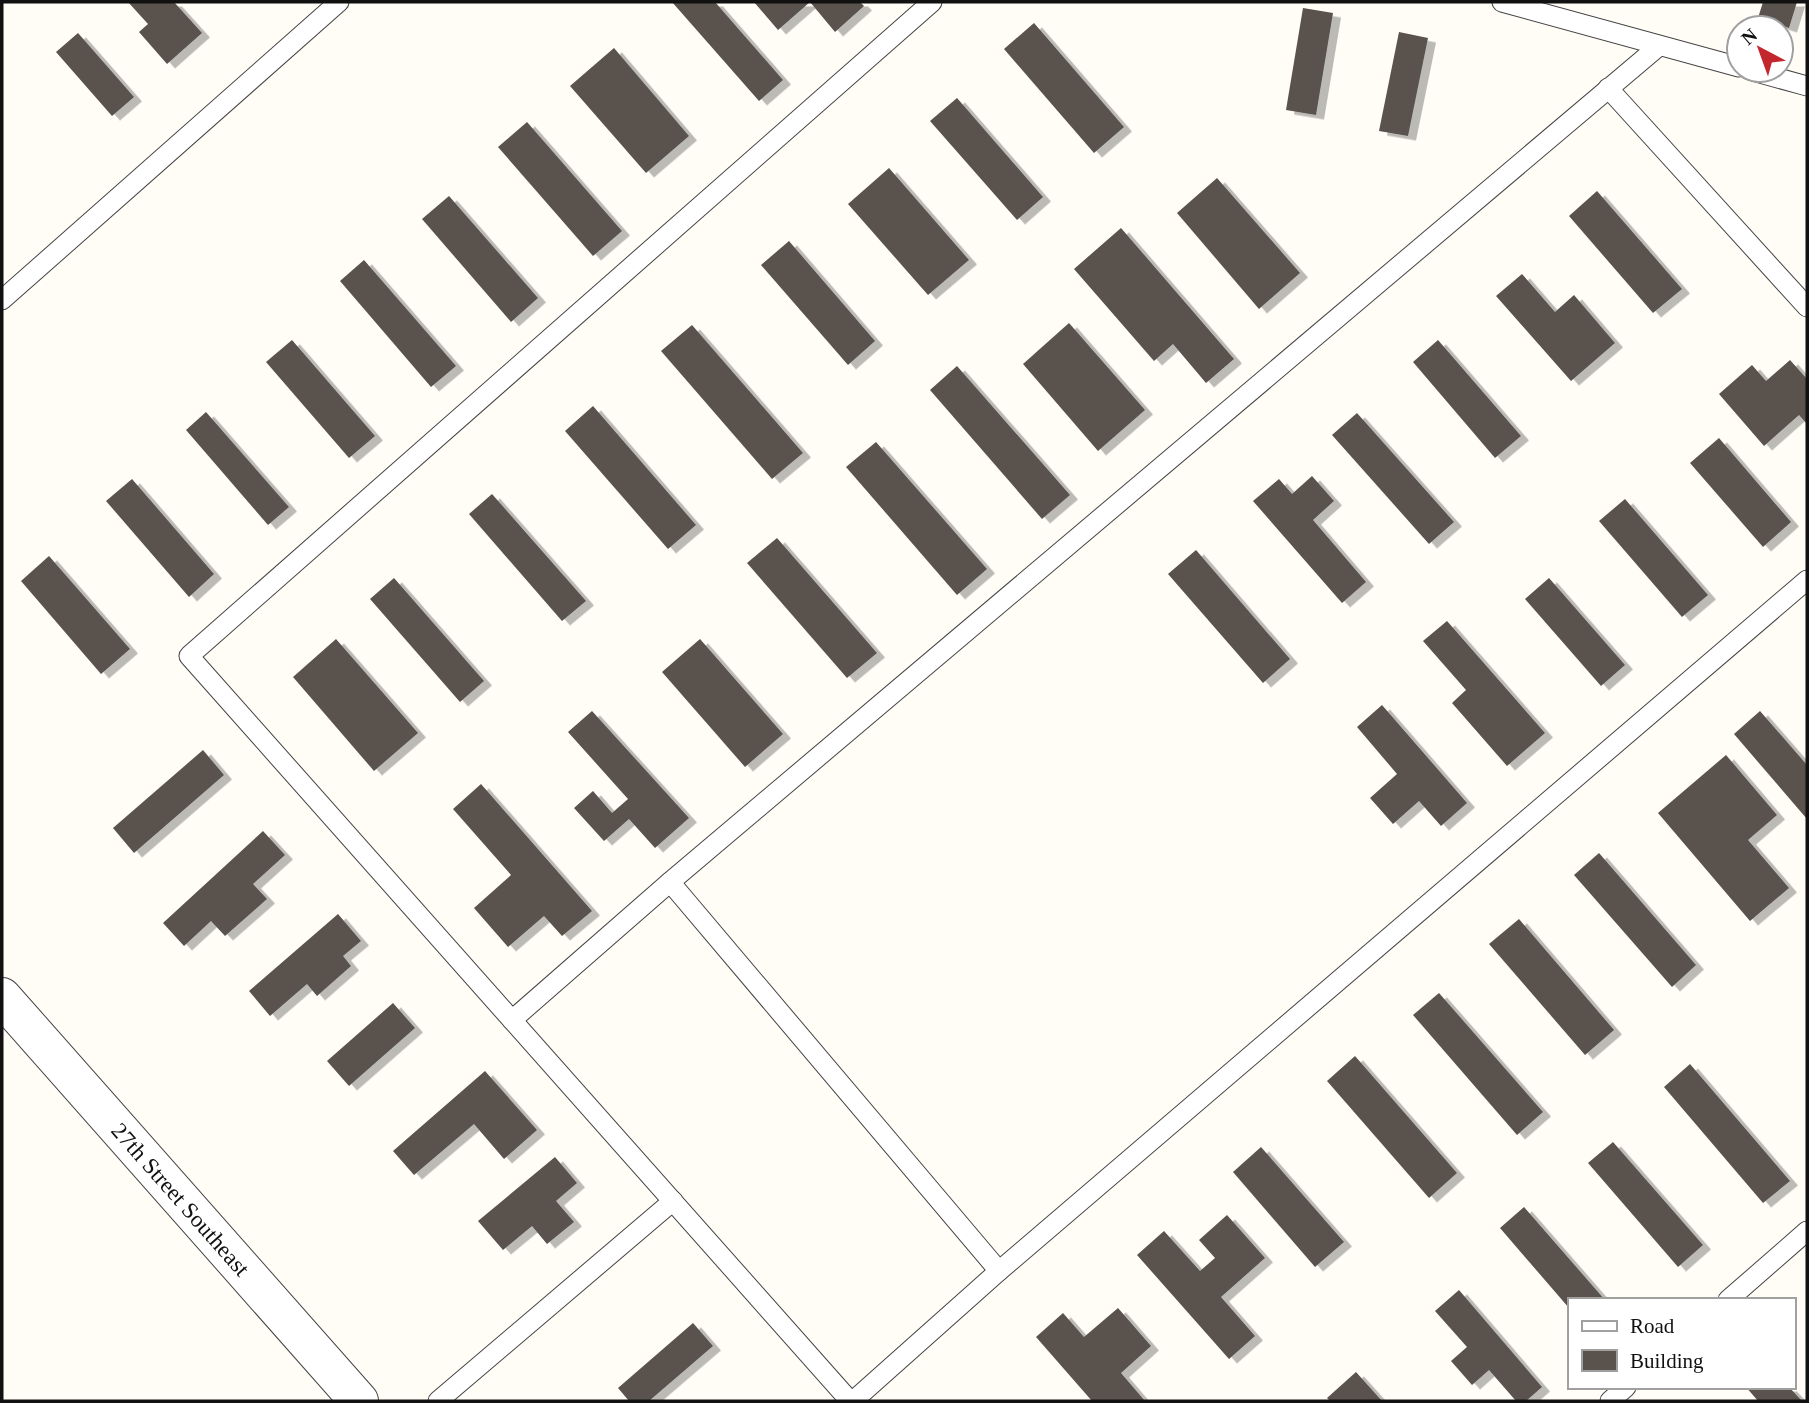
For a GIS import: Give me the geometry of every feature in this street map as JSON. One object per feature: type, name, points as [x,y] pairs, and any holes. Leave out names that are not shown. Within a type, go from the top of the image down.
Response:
[{"type":"street","name":"27th Street Southeast","points":[[2,997],[359,1401]]},
{"type":"lane","points":[[2,300],[339,2]]},
{"type":"lane","points":[[932,2],[189,656],[852,1401],[999,1270],[1807,580]]},
{"type":"lane","points":[[1502,2],[1725,63]]},
{"type":"lane","points":[[512,1020],[670,883],[1659,46]]},
{"type":"lane","points":[[1608,88],[1807,307]]},
{"type":"lane","points":[[670,883],[999,1270]]},
{"type":"lane","points":[[438,1401],[673,1201]]},
{"type":"lane","points":[[1730,1298],[1807,1231]]},
{"type":"lane","points":[[1610,1401],[1624,1389]]},
{"type":"building","points":[[128,2],[174,2],[202,33],[167,64],[139,32],[148,24]]},
{"type":"building","points":[[672,2],[715,2],[783,80],[759,101]]},
{"type":"building","points":[[754,2],[810,2],[778,30]]},
{"type":"building","points":[[810,2],[860,2],[864,6],[835,32]]},
{"type":"building","points":[[1763,2],[1797,2],[1793,14],[1759,14]]},
{"type":"building","points":[[1303,8],[1333,13],[1316,115],[1286,110]]},
{"type":"building","points":[[1034,23],[1124,127],[1094,153],[1004,49]]},
{"type":"building","points":[[1399,32],[1428,38],[1408,136],[1379,131]]},
{"type":"building","points":[[78,33],[134,97],[112,116],[56,52]]},
{"type":"building","points":[[614,48],[689,136],[646,173],[570,86]]},
{"type":"building","points":[[957,98],[1043,197],[1017,220],[930,121]]},
{"type":"building","points":[[527,122],[622,231],[593,256],[498,147]]},
{"type":"building","points":[[889,168],[969,260],[928,295],[848,204]]},
{"type":"building","points":[[1217,178],[1300,273],[1259,309],[1177,213]]},
{"type":"building","points":[[1597,191],[1682,289],[1653,313],[1569,216]]},
{"type":"building","points":[[449,196],[538,298],[511,322],[422,219]]},
{"type":"building","points":[[1121,228],[1234,359],[1206,383],[1173,344],[1154,361],[1074,269]]},
{"type":"building","points":[[789,241],[875,341],[848,365],[761,265]]},
{"type":"building","points":[[364,260],[456,366],[431,387],[340,281]]},
{"type":"building","points":[[1522,274],[1555,312],[1574,295],[1615,343],[1571,381],[1496,296]]},
{"type":"building","points":[[1069,323],[1145,410],[1098,451],[1023,364]]},
{"type":"building","points":[[692,325],[803,453],[772,479],[661,351]]},
{"type":"building","points":[[292,340],[375,436],[349,458],[266,362]]},
{"type":"building","points":[[1438,340],[1521,436],[1495,458],[1413,362]]},
{"type":"building","points":[[1790,360],[1807,379],[1807,424],[1799,415],[1764,446],[1719,394],[1752,365],[1766,381]]},
{"type":"building","points":[[957,366],[1070,495],[1042,519],[930,390]]},
{"type":"building","points":[[593,406],[696,525],[668,549],[565,431]]},
{"type":"building","points":[[206,412],[289,507],[268,525],[186,430]]},
{"type":"building","points":[[1357,413],[1454,522],[1429,544],[1332,435]]},
{"type":"building","points":[[1719,438],[1791,522],[1763,547],[1690,463]]},
{"type":"building","points":[[876,442],[987,569],[957,595],[846,467]]},
{"type":"building","points":[[1312,476],[1334,501],[1313,520],[1366,582],[1342,603],[1253,501],[1279,479],[1292,494]]},
{"type":"building","points":[[132,479],[214,574],[189,597],[106,501]]},
{"type":"building","points":[[492,494],[586,601],[562,621],[469,514]]},
{"type":"building","points":[[1625,499],[1708,595],[1682,617],[1599,521]]},
{"type":"building","points":[[777,538],[877,653],[847,678],[747,563]]},
{"type":"building","points":[[1196,550],[1290,659],[1263,683],[1168,574]]},
{"type":"building","points":[[49,556],[130,649],[101,674],[21,581]]},
{"type":"building","points":[[394,578],[484,681],[460,702],[370,599]]},
{"type":"building","points":[[1549,578],[1625,665],[1601,686],[1525,599]]},
{"type":"building","points":[[1447,621],[1545,733],[1507,766],[1452,703],[1466,690],[1423,641]]},
{"type":"building","points":[[336,639],[418,733],[374,771],[293,677]]},
{"type":"building","points":[[700,639],[783,734],[745,767],[662,672]]},
{"type":"building","points":[[1382,705],[1467,803],[1441,826],[1419,801],[1393,824],[1370,798],[1397,774],[1357,727]]},
{"type":"building","points":[[592,711],[689,818],[655,848],[629,819],[604,841],[574,808],[593,791],[612,813],[628,799],[568,732]]},
{"type":"building","points":[[1760,711],[1807,765],[1807,819],[1734,734]]},
{"type":"building","points":[[203,750],[224,775],[134,853],[113,828]]},
{"type":"building","points":[[1726,755],[1777,815],[1748,840],[1789,888],[1750,921],[1658,813]]},
{"type":"building","points":[[481,784],[592,911],[562,936],[544,916],[508,947],[474,908],[511,875],[453,809]]},
{"type":"building","points":[[263,831],[285,855],[253,884],[267,899],[225,936],[211,921],[184,946],[163,923]]},
{"type":"building","points":[[1599,853],[1696,965],[1672,987],[1574,875]]},
{"type":"building","points":[[338,914],[361,941],[343,956],[351,966],[317,996],[307,984],[270,1016],[249,991]]},
{"type":"building","points":[[1519,919],[1614,1030],[1585,1055],[1489,944]]},
{"type":"building","points":[[1439,993],[1543,1112],[1517,1135],[1413,1015]]},
{"type":"building","points":[[393,1003],[415,1028],[349,1086],[327,1061]]},
{"type":"building","points":[[1355,1056],[1457,1173],[1429,1198],[1327,1081]]},
{"type":"building","points":[[1690,1064],[1790,1181],[1763,1203],[1664,1087]]},
{"type":"building","points":[[485,1071],[537,1130],[504,1159],[474,1124],[414,1175],[393,1151]]},
{"type":"building","points":[[1613,1142],[1703,1245],[1678,1267],[1588,1163]]},
{"type":"building","points":[[1261,1147],[1344,1242],[1315,1267],[1233,1172]]},
{"type":"building","points":[[555,1157],[577,1183],[556,1201],[574,1222],[547,1244],[532,1226],[503,1250],[478,1221]]},
{"type":"building","points":[[1524,1207],[1603,1298],[1568,1298],[1568,1307],[1500,1228]]},
{"type":"building","points":[[1227,1215],[1265,1258],[1221,1297],[1255,1336],[1229,1359],[1137,1255],[1164,1231],[1200,1271],[1215,1258],[1199,1240]]},
{"type":"building","points":[[1459,1290],[1542,1387],[1526,1401],[1516,1401],[1489,1370],[1472,1385],[1451,1361],[1467,1347],[1435,1311]]},
{"type":"building","points":[[1118,1308],[1151,1346],[1121,1373],[1145,1401],[1092,1401],[1036,1337],[1063,1313],[1084,1337]]},
{"type":"building","points":[[693,1323],[713,1346],[649,1401],[629,1401],[618,1388]]},
{"type":"building","points":[[1356,1372],[1382,1401],[1330,1401],[1327,1398]]},
{"type":"building","points":[[1748,1389],[1791,1389],[1802,1401],[1758,1401]]}]
